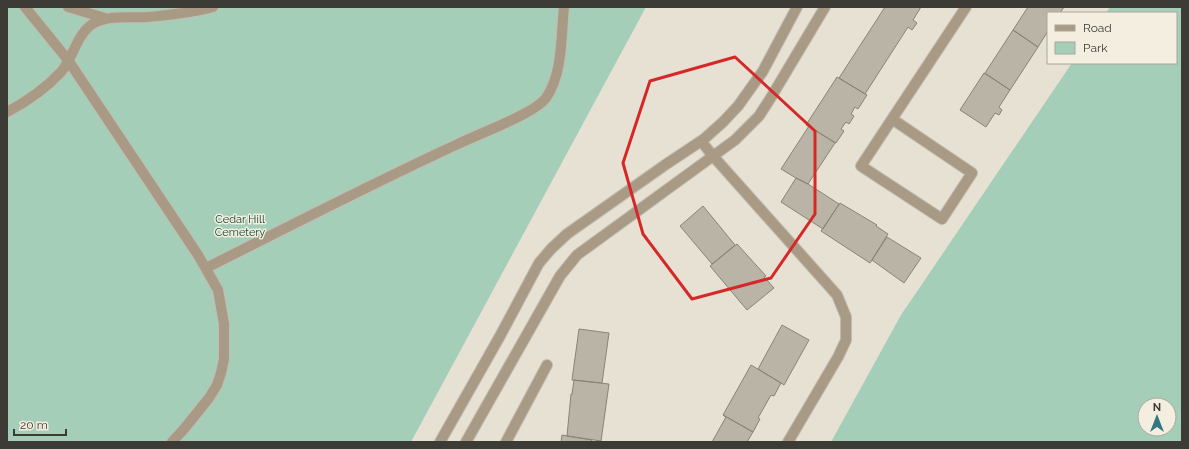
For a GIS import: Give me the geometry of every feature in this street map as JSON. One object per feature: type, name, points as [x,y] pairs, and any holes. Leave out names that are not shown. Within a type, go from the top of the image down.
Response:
[{"type":"street","points":[[25,7],[68,60],[198,255],[218,290],[224,336],[223,366],[217,385],[209,398],[175,441]]},
{"type":"street","points":[[68,7],[106,18],[147,16],[203,10],[213,7]]},
{"type":"street","points":[[206,268],[342,200],[520,116],[540,104],[552,88],[558,72],[564,7]]},
{"type":"street","points":[[440,442],[500,336],[536,268],[547,254],[568,234],[665,164],[701,141],[724,122],[763,71],[797,7]]},
{"type":"street","points":[[466,442],[560,276],[577,255],[735,140],[759,116],[825,7]]},
{"type":"street","points":[[892,119],[972,173],[942,219],[861,166],[892,119],[966,7]]},
{"type":"street","points":[[7,112],[22,104],[50,82],[61,71],[86,29],[94,23],[106,18]]},
{"type":"street","points":[[701,141],[837,295],[846,317],[846,340],[838,357],[788,442]]},
{"type":"street","points":[[506,442],[547,365]]},
{"type":"highlighted area","points":[[735,57],[815,131],[815,214],[771,278],[692,299],[643,234],[623,163],[650,81]]},
{"type":"green space","name":"Cedar Hill Cemetery","points":[[7,7],[646,7],[411,442],[7,442]]},
{"type":"green space","points":[[1110,7],[1182,7],[1182,442],[831,442],[901,315],[1071,64],[1177,64],[1177,12],[1107,12]]},
{"type":"building","points":[[885,7],[921,7],[913,20],[917,23],[912,30],[908,27],[865,94],[839,78]]},
{"type":"building","points":[[1028,7],[1064,7],[1061,12],[1047,12],[1047,33],[1038,47],[1013,30]]},
{"type":"building","points":[[1013,30],[1038,47],[1010,90],[985,73]]},
{"type":"building","points":[[984,73],[1010,90],[999,107],[1002,110],[999,115],[995,113],[986,127],[960,110]]},
{"type":"building","points":[[837,77],[867,95],[858,109],[855,107],[851,114],[854,116],[849,124],[846,122],[841,129],[844,131],[836,143],[806,125]]},
{"type":"building","points":[[809,126],[835,143],[808,184],[781,169]]},
{"type":"building","points":[[796,178],[839,204],[823,229],[781,202]]},
{"type":"building","points":[[840,203],[877,225],[876,226],[888,234],[870,263],[821,231]]},
{"type":"building","points":[[703,206],[735,245],[712,264],[680,226]]},
{"type":"building","points":[[887,237],[921,258],[904,283],[872,260]]},
{"type":"building","points":[[737,244],[766,276],[764,277],[774,288],[747,310],[710,266]]},
{"type":"building","points":[[782,325],[809,340],[784,385],[758,369]]},
{"type":"building","points":[[579,329],[609,333],[602,383],[572,380]]},
{"type":"building","points":[[751,365],[781,383],[774,396],[771,395],[758,418],[760,419],[753,432],[723,415]]},
{"type":"building","points":[[574,380],[609,384],[601,441],[567,436],[571,394]]},
{"type":"building","points":[[723,415],[753,432],[747,442],[712,442],[726,417]]},
{"type":"building","points":[[562,435],[592,440],[591,442],[561,442]]}]
